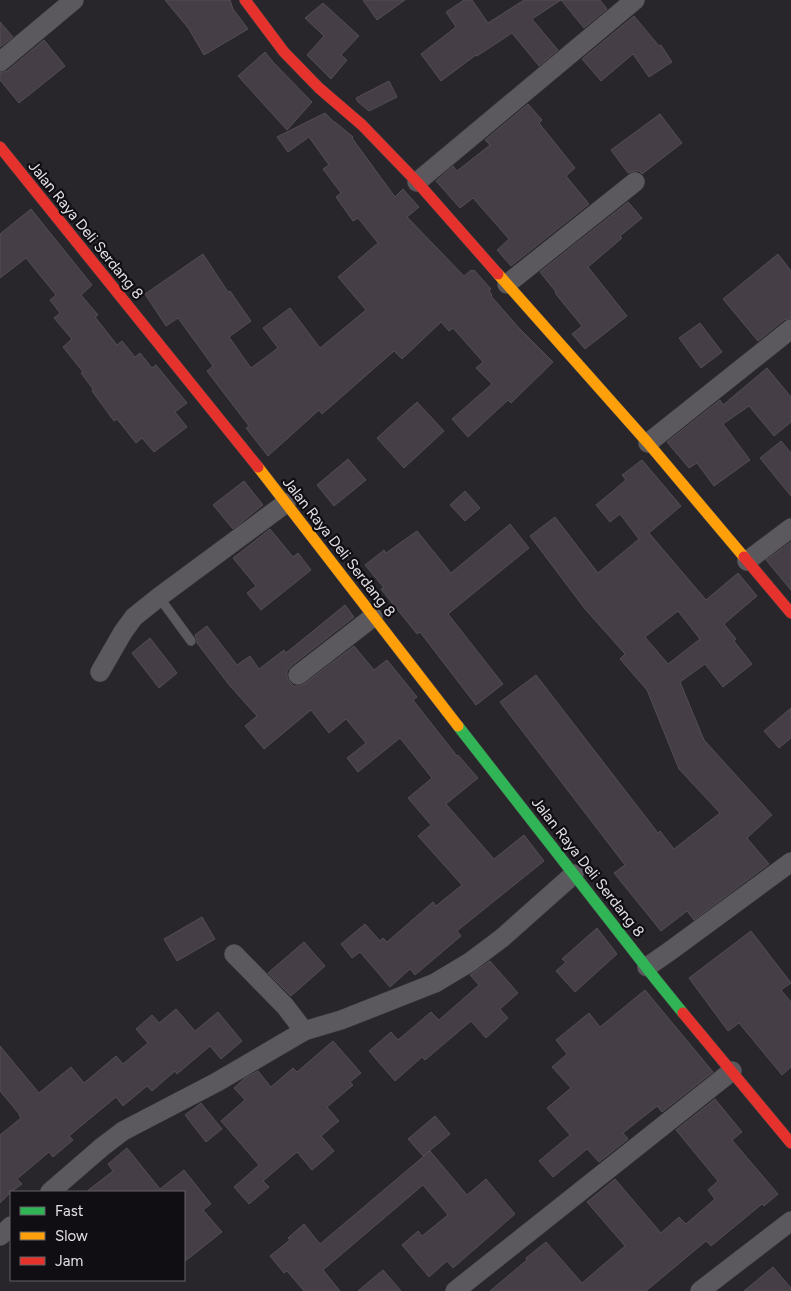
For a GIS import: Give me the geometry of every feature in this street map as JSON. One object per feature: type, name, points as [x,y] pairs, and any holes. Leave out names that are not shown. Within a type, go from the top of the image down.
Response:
[{"type":"street","points":[[0,62],[74,0]]},
{"type":"street","points":[[417,182],[635,0]]},
{"type":"street","points":[[250,2],[284,52],[319,88],[362,125],[417,182],[648,443],[791,613]]},
{"type":"street","name":"Jalan Raya Deli Serdang 8","points":[[0,147],[286,503],[651,972],[791,1143]]},
{"type":"street","points":[[507,284],[635,182]]},
{"type":"street","points":[[648,443],[791,329]]},
{"type":"street","points":[[100,672],[134,617],[286,503]]},
{"type":"street","points":[[747,561],[791,528]]},
{"type":"street","points":[[298,675],[373,617]]},
{"type":"street","points":[[651,972],[678,945],[791,862]]},
{"type":"street","points":[[51,1191],[122,1131],[217,1082],[304,1031],[341,1020],[434,983],[470,962],[502,938],[574,874]]},
{"type":"street","points":[[234,954],[285,1006],[304,1031]]},
{"type":"street","points":[[455,1291],[732,1071]]},
{"type":"street","points":[[700,1291],[791,1221]]},
{"type":"street","points":[[0,1236],[10,1227]]},
{"type":"lane","points":[[160,597],[191,641]]},
{"type":"building","points":[[165,0],[230,0],[233,9],[248,29],[204,55],[189,29]]},
{"type":"building","points":[[363,0],[405,0],[377,20]]},
{"type":"building","points":[[464,0],[472,0],[488,23],[524,0],[561,0],[532,19],[558,50],[539,66],[512,33],[476,55],[441,81],[421,54],[456,27],[446,12]]},
{"type":"building","points":[[561,0],[600,0],[607,9],[584,28]]},
{"type":"building","points":[[323,3],[359,36],[341,55],[347,60],[331,79],[307,55],[324,36],[305,18]]},
{"type":"building","points":[[634,16],[659,46],[661,45],[672,62],[649,77],[633,54],[601,81],[582,59]]},
{"type":"building","points":[[0,22],[13,37],[0,47]]},
{"type":"building","points":[[44,40],[65,66],[19,103],[0,80],[0,73],[7,71]]},
{"type":"building","points":[[265,52],[312,102],[287,130],[238,76]]},
{"type":"building","points":[[389,81],[397,97],[369,111],[358,102],[356,98]]},
{"type":"building","points":[[528,104],[542,120],[539,123],[575,168],[566,176],[589,204],[511,266],[497,250],[509,239],[473,198],[460,208],[436,181],[453,166],[457,171],[490,145],[485,140]]},
{"type":"building","points":[[325,113],[353,137],[395,197],[403,189],[419,207],[407,217],[464,276],[471,270],[474,270],[491,289],[489,291],[491,296],[519,328],[553,362],[511,403],[508,400],[468,437],[452,419],[492,384],[476,368],[483,362],[453,328],[449,331],[441,322],[402,359],[394,351],[322,414],[319,410],[268,456],[246,428],[249,426],[207,371],[213,366],[178,318],[166,326],[145,294],[203,254],[228,292],[230,291],[251,321],[229,337],[251,368],[278,348],[263,328],[290,308],[320,348],[366,310],[338,277],[378,243],[358,218],[353,221],[336,197],[341,193],[323,169],[329,165],[309,137],[288,152],[277,137]]},
{"type":"building","points":[[660,114],[682,143],[642,174],[639,171],[628,173],[611,150]]},
{"type":"building","points":[[628,202],[642,218],[588,267],[627,316],[585,349],[572,334],[582,326],[540,272]]},
{"type":"building","points":[[31,209],[92,285],[81,295],[98,315],[95,317],[117,345],[122,341],[135,357],[140,353],[152,368],[156,365],[187,403],[175,412],[187,427],[154,452],[142,438],[136,443],[117,419],[114,421],[92,391],[93,389],[81,373],[83,372],[63,347],[72,339],[54,318],[60,313],[50,300],[56,295],[26,258],[0,278],[0,234]]},
{"type":"building","points":[[778,254],[791,271],[791,318],[784,320],[758,341],[723,299]]},
{"type":"building","points":[[700,323],[722,352],[701,368],[679,338]]},
{"type":"building","points":[[767,368],[791,397],[791,422],[774,436],[749,406],[723,424],[750,460],[714,486],[697,463],[689,468],[667,442],[720,400],[723,405]]},
{"type":"building","points":[[417,402],[444,431],[404,468],[377,438]]},
{"type":"building","points":[[781,441],[791,453],[791,496],[760,458]]},
{"type":"building","points":[[348,459],[366,480],[334,506],[317,485]]},
{"type":"building","points":[[642,460],[681,506],[649,533],[706,600],[738,573],[757,596],[724,624],[736,639],[734,641],[752,664],[723,687],[705,664],[680,682],[704,740],[772,815],[747,838],[769,864],[694,920],[687,911],[661,931],[614,873],[625,865],[500,702],[536,675],[658,833],[660,831],[674,849],[720,813],[679,769],[647,690],[620,659],[625,654],[585,609],[530,536],[555,517],[598,573],[639,539],[620,514],[610,522],[596,505],[626,480],[622,475]],"holes":[[[678,611],[700,639],[668,664],[645,637]]]},
{"type":"building","points":[[244,481],[263,505],[233,529],[213,505]]},
{"type":"building","points":[[465,491],[480,508],[465,521],[450,505]]},
{"type":"building","points":[[510,524],[529,548],[448,614],[503,684],[476,705],[420,632],[417,634],[381,589],[384,588],[365,565],[384,550],[386,553],[417,531],[451,573]]},
{"type":"building","points":[[270,529],[293,557],[298,553],[311,570],[261,610],[247,593],[256,586],[233,558]]},
{"type":"building","points":[[791,542],[791,590],[766,560]]},
{"type":"building","points":[[345,605],[354,617],[291,666],[287,671],[289,681],[294,686],[304,684],[354,646],[374,670],[387,660],[417,697],[413,700],[457,756],[478,778],[446,804],[494,859],[524,835],[544,861],[457,931],[461,936],[415,975],[410,969],[390,987],[360,952],[352,958],[341,944],[365,924],[380,941],[383,938],[387,942],[433,902],[436,906],[462,885],[418,836],[431,825],[408,798],[432,778],[400,738],[358,772],[347,758],[366,743],[346,719],[329,733],[311,710],[264,749],[245,726],[257,716],[230,686],[197,643],[195,635],[207,626],[237,665],[250,656],[259,669],[284,650],[286,653]]},
{"type":"building","points":[[150,638],[177,673],[159,688],[132,653]]},
{"type":"building","points":[[791,708],[791,738],[779,748],[764,731]]},
{"type":"building","points":[[202,917],[215,939],[177,961],[164,939]]},
{"type":"building","points":[[597,928],[617,954],[575,992],[556,971],[566,962],[562,959]]},
{"type":"building","points":[[751,931],[791,983],[781,990],[791,1002],[791,1067],[782,1075],[739,1023],[728,1031],[689,978]]},
{"type":"building","points":[[304,942],[325,966],[291,996],[268,973]]},
{"type":"building","points":[[490,961],[518,993],[500,1009],[508,1018],[486,1038],[471,1021],[425,1060],[422,1057],[395,1081],[369,1051],[391,1032],[398,1040],[431,1012],[439,1020],[479,985],[470,975]]},
{"type":"building","points":[[645,990],[713,1072],[662,1112],[657,1106],[623,1133],[628,1139],[599,1162],[587,1149],[553,1177],[539,1161],[570,1135],[547,1108],[571,1088],[552,1067],[567,1054],[556,1040],[589,1013],[600,1027]]},
{"type":"building","points":[[176,1009],[195,1031],[218,1012],[242,1041],[221,1059],[210,1046],[177,1074],[175,1071],[152,1091],[147,1086],[123,1106],[116,1097],[69,1136],[73,1140],[53,1157],[49,1152],[17,1179],[22,1184],[10,1191],[0,1203],[0,1135],[21,1118],[0,1091],[0,1046],[39,1093],[71,1067],[84,1083],[116,1056],[123,1064],[148,1043],[136,1029],[152,1015],[159,1023]]},
{"type":"building","points":[[333,1041],[361,1073],[350,1082],[353,1085],[327,1107],[339,1121],[321,1136],[334,1151],[312,1170],[297,1152],[263,1181],[269,1187],[249,1204],[234,1187],[259,1165],[221,1121],[245,1100],[234,1088],[245,1078],[258,1071],[271,1087],[293,1068],[297,1072]]},
{"type":"building","points":[[715,1099],[742,1132],[732,1140],[778,1194],[764,1206],[762,1204],[711,1246],[706,1241],[646,1291],[490,1291],[546,1242],[582,1283],[625,1246],[587,1202],[615,1179],[661,1233],[679,1217],[686,1224],[715,1199],[708,1190],[718,1181],[676,1130]]},
{"type":"building","points":[[201,1103],[222,1129],[206,1142],[185,1115]]},
{"type":"building","points":[[435,1116],[450,1134],[423,1156],[408,1139]]},
{"type":"building","points":[[127,1148],[160,1189],[184,1170],[211,1204],[203,1210],[222,1232],[185,1261],[185,1191],[87,1191],[113,1171],[108,1164]]},
{"type":"building","points":[[430,1151],[467,1195],[486,1179],[515,1214],[453,1268],[447,1261],[429,1277],[402,1245],[418,1231],[422,1236],[448,1215],[423,1185],[323,1270],[340,1291],[304,1291],[287,1271],[284,1273],[270,1256],[290,1240],[288,1238],[304,1224],[320,1244]]},
{"type":"building","points":[[773,1267],[791,1288],[791,1291],[744,1291]]},
{"type":"building","points":[[383,1270],[401,1291],[358,1291]]},
{"type":"traffic: fast","points":[[458,726],[683,1013]]},
{"type":"traffic: slow","points":[[498,274],[648,443],[744,557]]},
{"type":"traffic: slow","points":[[258,467],[458,726]]},
{"type":"traffic: jam","points":[[245,0],[284,52],[319,88],[362,125],[417,182],[498,274]]},
{"type":"traffic: jam","points":[[0,147],[258,467]]},
{"type":"traffic: jam","points":[[744,557],[791,613]]},
{"type":"traffic: jam","points":[[683,1013],[791,1143]]}]
